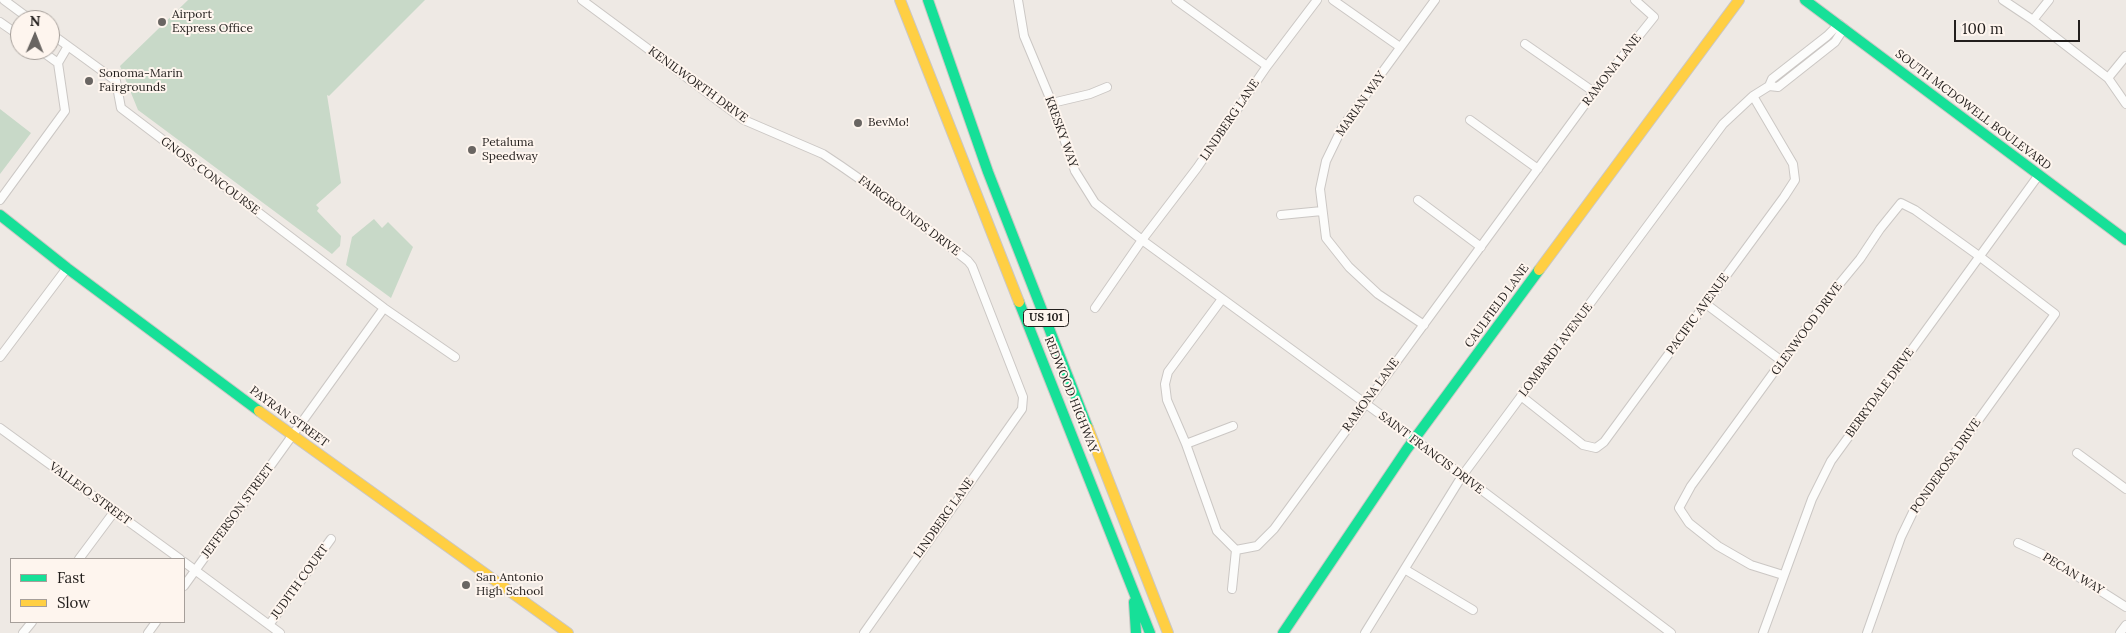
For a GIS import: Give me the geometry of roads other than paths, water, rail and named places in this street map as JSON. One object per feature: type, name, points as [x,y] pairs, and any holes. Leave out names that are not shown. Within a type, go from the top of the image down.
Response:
[{"type":"main road","name":"REDWOOD HIGHWAY","points":[[900,0],[1150,633]]},
{"type":"main road","name":"REDWOOD HIGHWAY","points":[[928,0],[988,172],[1168,633]]},
{"type":"main road","name":"CAULFIELD LANE","points":[[1282,633],[1414,440],[1739,0]]},
{"type":"main road","name":"SOUTH MCDOWELL BOULEVARD","points":[[1805,0],[2126,240]]},
{"type":"main road","name":"PAYRAN STREET","points":[[0,215],[67,268],[293,436],[568,633]]},
{"type":"main road","points":[[1134,589],[1136,633]]},
{"type":"street","points":[[4,0],[18,10]]},
{"type":"street","name":"KENILWORTH DRIVE","points":[[582,0],[744,120],[823,154]]},
{"type":"street","name":"KRESKY WAY","points":[[1018,0],[1024,36],[1052,103],[1075,171],[1095,203],[1142,240]]},
{"type":"street","points":[[1176,0],[1267,66]]},
{"type":"street","name":"LINDBERG LANE","points":[[1095,308],[1142,240],[1198,168],[1267,66],[1317,0]]},
{"type":"street","points":[[1333,0],[1400,47]]},
{"type":"street","name":"MARIAN WAY","points":[[1424,325],[1378,294],[1349,267],[1326,238],[1320,189],[1326,161],[1344,126],[1435,0]]},
{"type":"street","name":"RAMONA LANE","points":[[1236,550],[1257,546],[1274,529],[1594,92],[1654,17],[1635,0]]},
{"type":"street","points":[[2003,0],[2033,20],[2108,78],[2126,104]]},
{"type":"street","points":[[2033,20],[2049,0]]},
{"type":"street","name":"LOMBARDI AVENUE","points":[[1365,633],[1406,570],[1462,476],[1723,124],[1753,96],[1769,86],[1778,87],[1835,42],[1841,26]]},
{"type":"street","name":"GNOSS CONCOURSE","points":[[60,40],[116,81],[121,108],[384,308],[455,357]]},
{"type":"street","points":[[1525,44],[1594,92]]},
{"type":"street","points":[[0,200],[65,111],[58,63],[68,46]]},
{"type":"street","points":[[2108,78],[2126,56]]},
{"type":"street","points":[[54,60],[58,63]]},
{"type":"street","points":[[1052,103],[1090,94],[1107,87]]},
{"type":"street","name":"PACIFIC AVENUE","points":[[1521,396],[1583,444],[1596,448],[1604,442],[1795,180],[1794,164],[1753,96]]},
{"type":"street","points":[[1470,120],[1538,169]]},
{"type":"street","name":"FAIRGROUNDS DRIVE","points":[[823,154],[897,205],[968,261],[1023,396],[1023,402]]},
{"type":"street","name":"BERRYDALE DRIVE","points":[[1763,633],[1812,499],[1830,461],[2038,176]]},
{"type":"street","points":[[1418,200],[1481,247]]},
{"type":"street","name":"GLENWOOD DRIVE","points":[[1783,575],[1751,565],[1718,546],[1689,522],[1679,508],[1691,486],[1827,299],[1860,259],[1880,229],[1901,203],[1915,210],[1979,256],[2055,314]]},
{"type":"street","points":[[1281,215],[1322,211]]},
{"type":"street","name":"SAINT FRANCIS DRIVE","points":[[1142,240],[1365,403],[1671,633]]},
{"type":"street","points":[[0,357],[67,268]]},
{"type":"street","points":[[1222,299],[1168,372],[1165,384],[1167,400],[1186,444],[1217,531],[1236,550],[1232,589]]},
{"type":"street","points":[[1706,304],[1783,362]]},
{"type":"street","points":[[293,436],[384,308]]},
{"type":"street","name":"PONDEROSA DRIVE","points":[[1868,633],[1901,537],[1914,508],[2055,314]]},
{"type":"street","name":"LINDBERG LANE","points":[[864,633],[1022,409],[1023,402]]},
{"type":"street","points":[[1186,444],[1233,426]]},
{"type":"street","name":"VALLEJO STREET","points":[[0,428],[179,558]]},
{"type":"street","name":"JEFFERSON STREET","points":[[185,585],[293,436]]},
{"type":"street","points":[[2077,453],[2126,488]]},
{"type":"street","points":[[79,558],[114,512]]},
{"type":"street","name":"JUDITH COURT","points":[[269,625],[331,539]]},
{"type":"street","name":"PECAN WAY","points":[[2018,543],[2044,555],[2126,606]]},
{"type":"street","points":[[185,563],[280,633]]},
{"type":"street","points":[[1406,570],[1473,610]]},
{"type":"street","points":[[23,633],[31,623]]},
{"type":"street","points":[[2120,633],[2126,625]]},
{"type":"place","name":"Airport Express Office","points":[[162,22]]},
{"type":"place","name":"Sonoma-Marin Fairgrounds","points":[[89,81]]},
{"type":"place","name":"BevMo!","points":[[858,123]]},
{"type":"place","name":"Petaluma Speedway","points":[[472,150]]},
{"type":"place","name":"San Antonio High School","points":[[466,585]]}]
